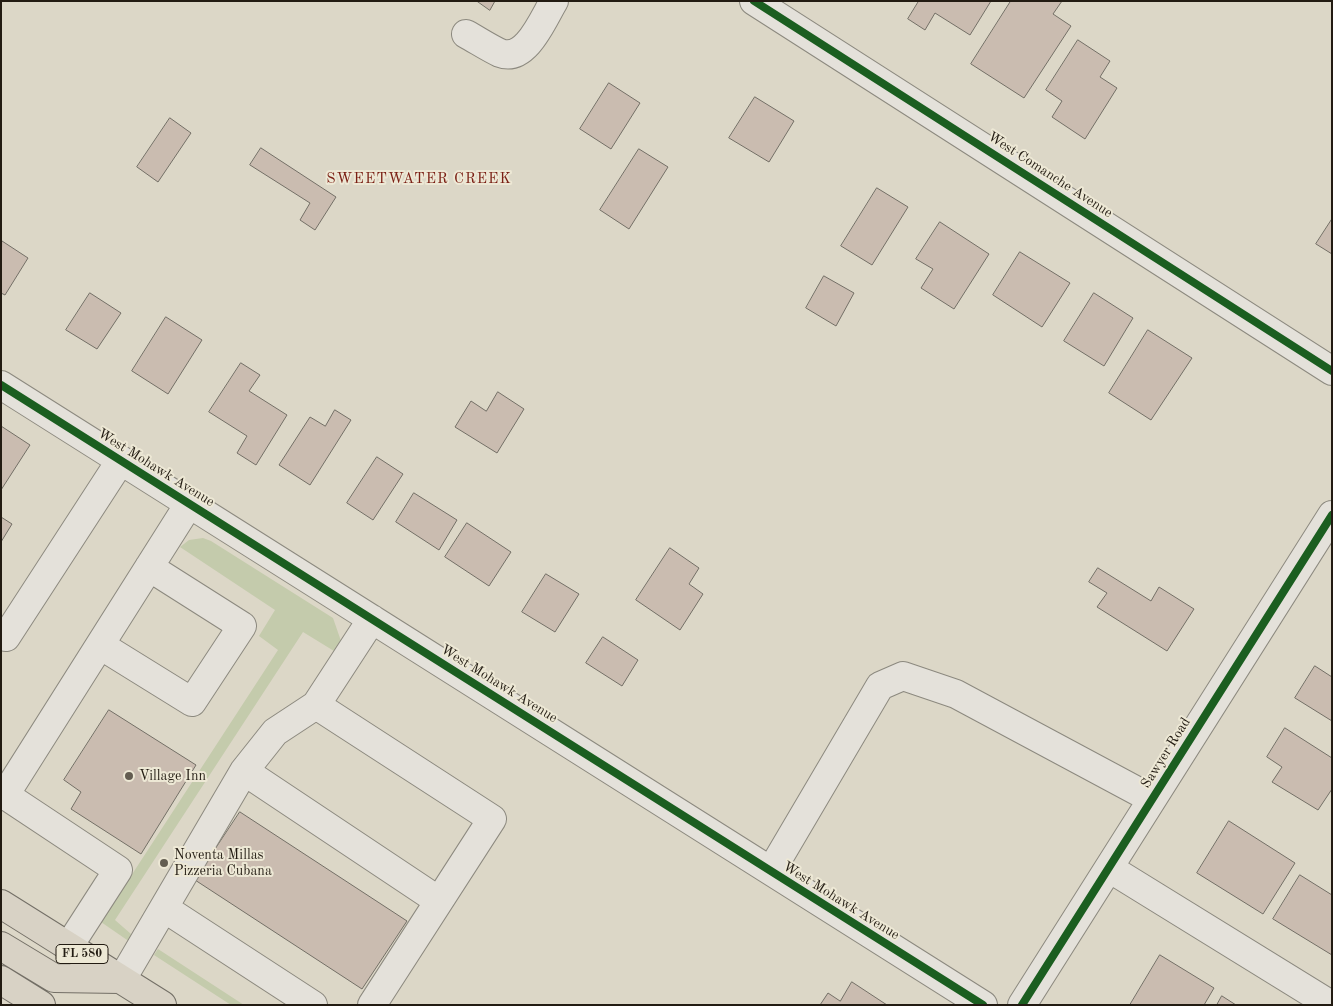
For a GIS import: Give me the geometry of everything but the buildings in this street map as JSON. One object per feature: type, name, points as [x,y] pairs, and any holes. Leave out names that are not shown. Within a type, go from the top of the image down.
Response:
[{"type":"main road","name":"FL 580","points":[[1,904],[162,1005]]},
{"type":"main road","points":[[1,946],[54,978],[122,979]]},
{"type":"main road","points":[[1,980],[41,1005]]},
{"type":"street","points":[[466,34],[502,54],[515,54],[524,49],[554,1]]},
{"type":"street","name":"West Comanche Avenue","points":[[754,1],[1332,371]]},
{"type":"street","name":"West Mohawk Avenue","points":[[1,385],[983,1005]]},
{"type":"street","points":[[3,638],[121,460]]},
{"type":"street","points":[[69,946],[118,870],[3,798],[189,504]]},
{"type":"street","name":"Sawyer Road","points":[[1022,1005],[1332,515]]},
{"type":"street","points":[[100,645],[192,702],[242,626],[149,567]]},
{"type":"street","points":[[122,979],[244,771],[275,732],[316,705],[372,619]]},
{"type":"street","points":[[771,871],[880,686],[903,676],[956,694],[1152,799]]},
{"type":"street","points":[[316,705],[492,819],[372,1005]]},
{"type":"street","points":[[244,771],[439,901]]},
{"type":"street","points":[[1109,868],[1331,1005]]},
{"type":"street","points":[[164,908],[313,1005]]},
{"type":"green space","points":[[203,538],[211,541],[333,618],[341,641],[337,650],[334,651],[303,632],[115,920],[131,934],[130,942],[101,922],[278,650],[259,636],[275,610],[180,547],[189,540]]},
{"type":"green space","points":[[158,949],[244,1005],[231,1005],[154,955]]},
{"type":"cycle path","points":[[754,1],[1332,371]]},
{"type":"cycle path","points":[[1,385],[983,1005]]},
{"type":"cycle path","points":[[1022,1005],[1332,515]]},
{"type":"place","name":"Village Inn","points":[[129,776]]},
{"type":"place","name":"Noventa Millas Pizzeria Cubana","points":[[164,863]]},
{"type":"district","name":"SWEETWATER CREEK","points":[[419,179]]}]
